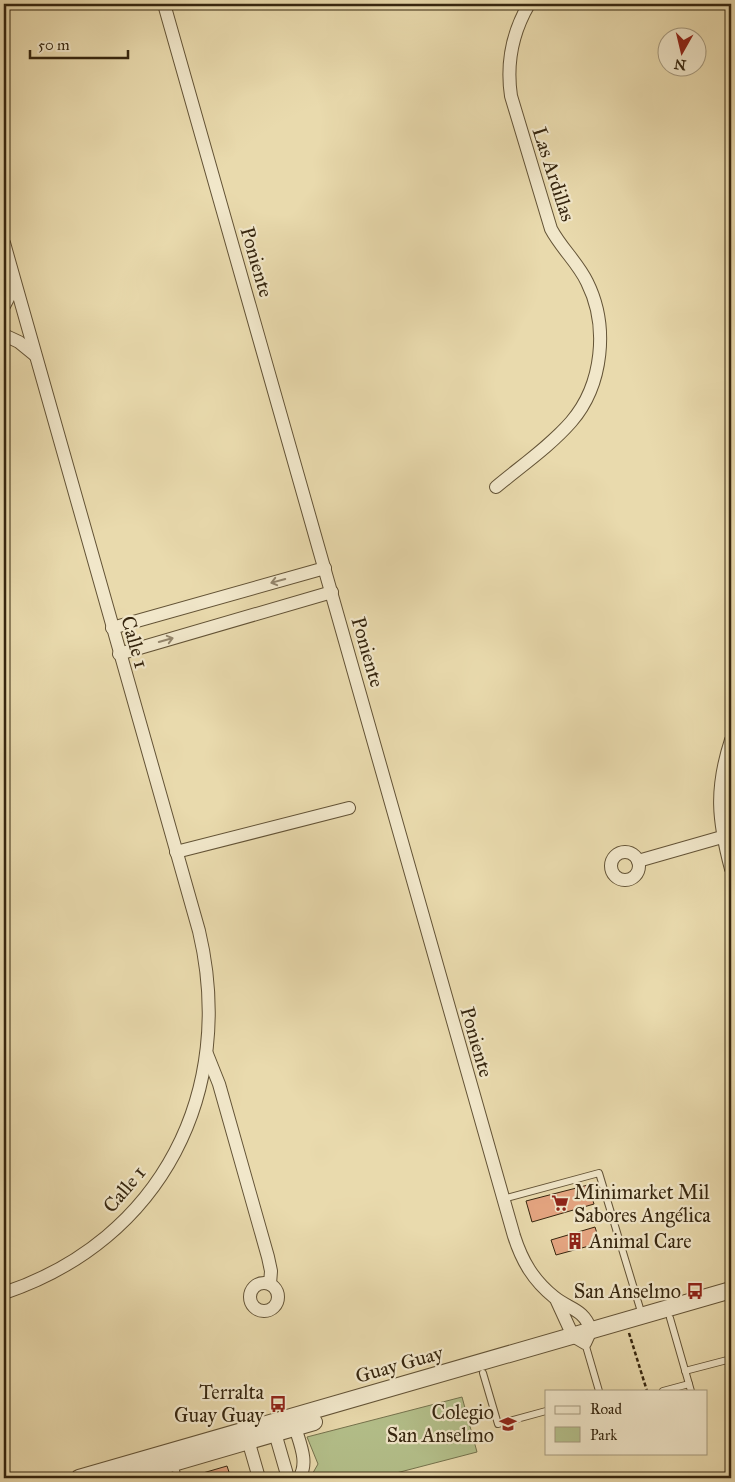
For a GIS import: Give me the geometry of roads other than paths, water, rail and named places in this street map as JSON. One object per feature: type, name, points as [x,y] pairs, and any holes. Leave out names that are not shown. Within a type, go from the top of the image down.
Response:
[{"type":"street","name":"Poniente","points":[[164,4],[516,1242],[524,1263],[539,1284],[556,1299],[583,1336]]},
{"type":"street","name":"Las Ardillas","points":[[496,487],[550,442],[577,415],[597,370],[600,345],[599,321],[592,294],[578,267],[551,229],[511,96],[509,68],[512,47],[517,28],[529,4]]},
{"type":"street","name":"Calle 1","points":[[4,243],[199,931],[206,966],[209,999],[207,1054],[199,1092],[184,1135],[164,1170],[143,1200],[113,1231],[83,1254],[44,1277],[4,1293]]},
{"type":"street","points":[[4,306],[16,285]]},
{"type":"street","points":[[4,334],[19,342],[35,355]]},
{"type":"street","points":[[112,628],[325,568]]},
{"type":"street","points":[[119,654],[332,592]]},
{"type":"street","points":[[731,740],[726,755],[720,791],[722,837],[731,869]]},
{"type":"street","points":[[176,852],[349,808]]},
{"type":"street","points":[[638,861],[722,837]]},
{"type":"street","name":"Calle 1","points":[[207,1054],[220,1084],[268,1257],[271,1270],[270,1284]]},
{"type":"street","name":"Guay Guay","points":[[122,1478],[178,1463],[247,1436],[482,1367],[642,1316],[669,1313],[731,1290]]},
{"type":"street","name":"Poniente","points":[[556,1299],[578,1310],[586,1319],[583,1336]]},
{"type":"street","name":"Guay Guay","points":[[583,1336],[669,1313],[731,1300]]},
{"type":"street","name":"Guay Guay","points":[[247,1436],[275,1434],[482,1367]]},
{"type":"street","points":[[295,1428],[304,1462],[302,1474],[299,1478]]},
{"type":"street","points":[[275,1434],[288,1478]]},
{"type":"street","points":[[247,1436],[259,1478]]},
{"type":"street","name":"Guay Guay","points":[[78,1478],[154,1456],[178,1463]]},
{"type":"lane","points":[[503,1199],[599,1173],[642,1316]]},
{"type":"lane","points":[[669,1313],[690,1387],[670,1390]]},
{"type":"lane","points":[[583,1336],[599,1390]]},
{"type":"lane","points":[[685,1371],[731,1359]]},
{"type":"lane","points":[[482,1367],[498,1424],[545,1411]]},
{"type":"place","name":"Minimarket Mil Sabores Angélica","points":[[560,1203]]},
{"type":"place","name":"Animal Care","points":[[575,1241]]},
{"type":"place","name":"San Anselmo","points":[[695,1291]]},
{"type":"place","name":"Terralta Guay Guay","points":[[278,1404]]},
{"type":"place","name":"Colegio San Anselmo","points":[[508,1424]]}]
